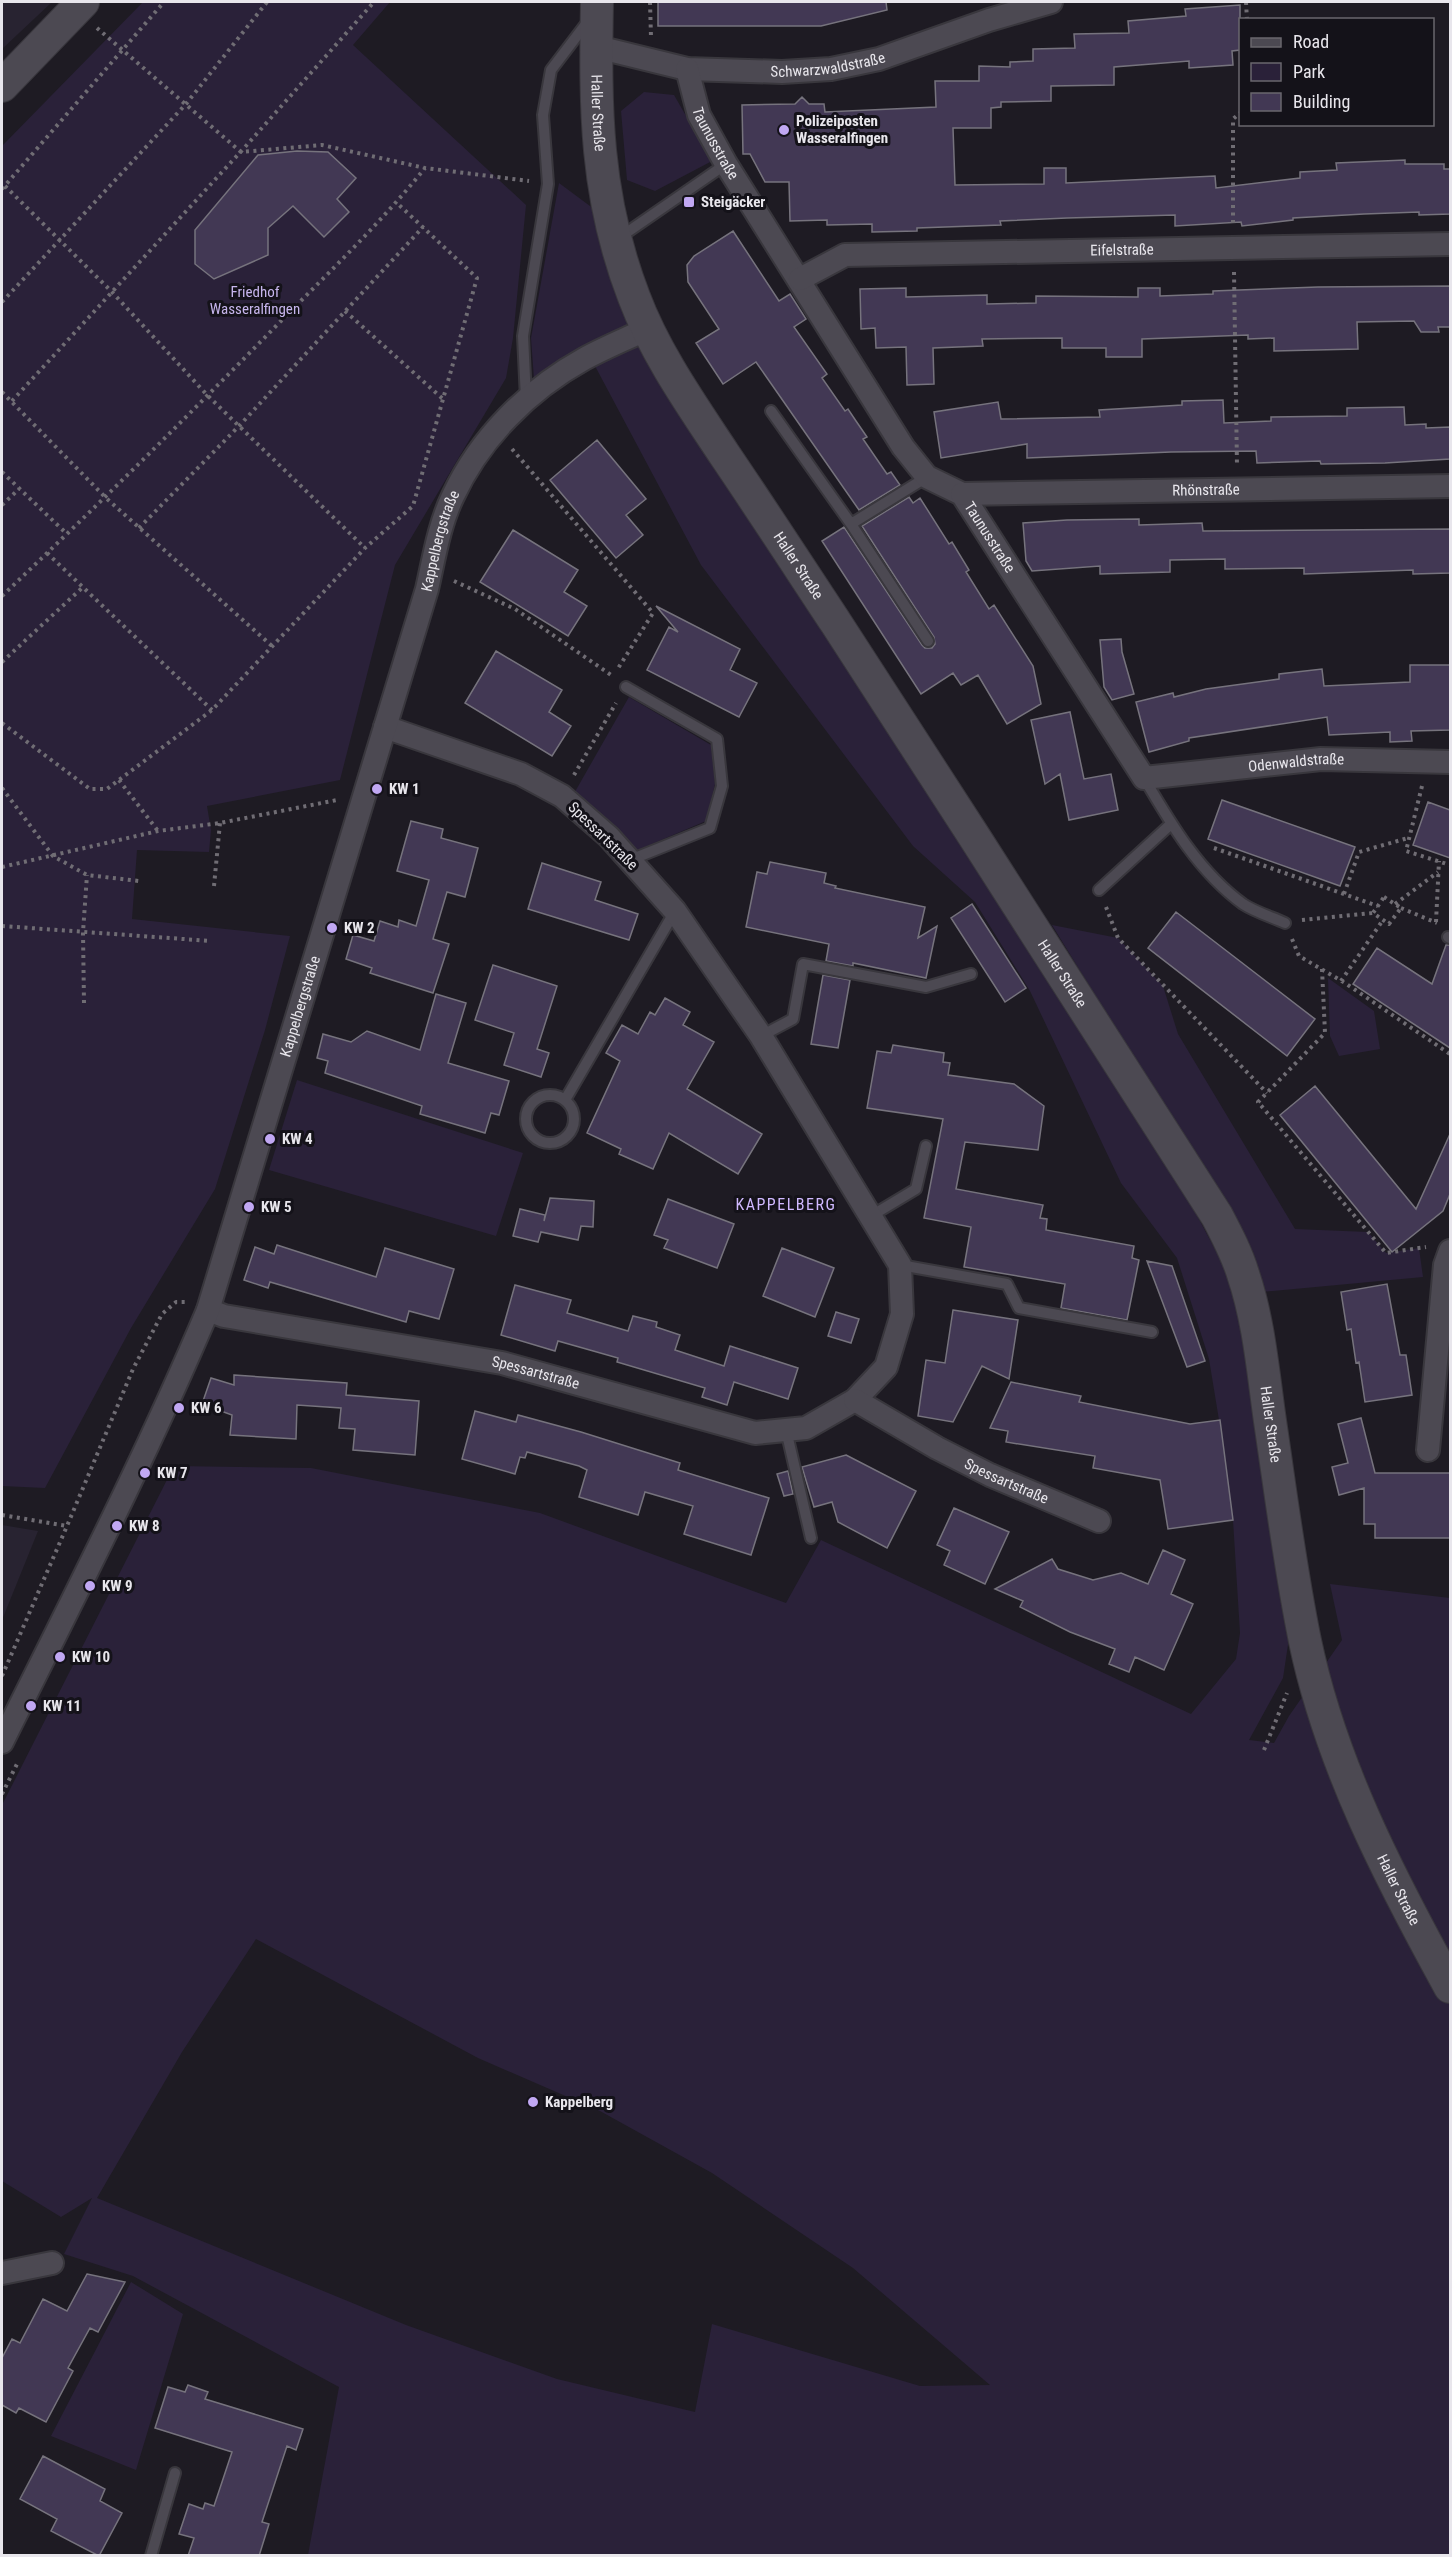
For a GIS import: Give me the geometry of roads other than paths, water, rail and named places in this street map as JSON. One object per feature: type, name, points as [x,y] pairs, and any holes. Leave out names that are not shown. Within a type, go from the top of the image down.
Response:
[{"type":"main road","name":"Haller Straße","points":[[597,6],[597,136],[601,172],[614,237],[632,294],[647,329],[703,422],[995,867],[1217,1216],[1233,1247],[1252,1308],[1297,1600],[1316,1682],[1346,1774],[1370,1832],[1395,1886],[1450,1987]]},
{"type":"main road","points":[[6,80],[89,13]]},
{"type":"street","name":"Schwarzwaldstraße","points":[[597,47],[687,69],[782,72],[831,69],[879,59],[989,20],[1051,2]]},
{"type":"street","name":"Taunusstraße","points":[[687,69],[699,115],[726,164],[903,447],[927,477],[962,494],[1144,778]]},
{"type":"street","name":"Eifelstraße","points":[[800,279],[845,255],[1450,244]]},
{"type":"street","name":"Kappelbergstraße","points":[[2,1742],[83,1579],[183,1369],[208,1310],[365,794],[431,571],[442,524],[452,497],[470,463],[495,429],[526,399],[583,359],[647,329]]},
{"type":"street","name":"Rhönstraße","points":[[962,494],[1450,486]]},
{"type":"street","name":"Spessartstraße","points":[[208,1310],[224,1316],[502,1363],[755,1433],[806,1428],[855,1400],[886,1367],[902,1314],[900,1264],[761,1036],[675,911],[609,837],[562,796],[521,774],[385,727]]},
{"type":"street","name":"Odenwaldstraße","points":[[1144,778],[1322,759],[1450,762]]},
{"type":"street","points":[[1428,1450],[1445,1265],[1440,1249]]},
{"type":"street","name":"Spessartstraße","points":[[855,1400],[937,1448],[990,1475],[1099,1521]]},
{"type":"street","points":[[2,2273],[52,2263]]},
{"type":"lane","points":[[526,399],[523,336],[548,184],[543,115],[551,70],[597,6]]},
{"type":"lane","points":[[614,237],[629,231],[726,164]]},
{"type":"lane","points":[[771,411],[851,524],[928,641]]},
{"type":"lane","points":[[851,524],[927,477]]},
{"type":"lane","points":[[626,687],[717,740],[722,786],[710,828],[630,860]]},
{"type":"lane","name":"Taunusstraße","points":[[1144,778],[1171,824],[1202,866],[1244,904],[1285,923]]},
{"type":"lane","points":[[1099,890],[1171,824]]},
{"type":"lane","points":[[565,1100],[675,911]]},
{"type":"lane","points":[[761,1036],[793,1018],[803,964],[926,987],[971,974]]},
{"type":"lane","points":[[545,1095],[556,1095],[565,1100],[572,1108],[574,1118],[573,1128],[568,1136],[551,1143],[534,1137],[528,1130],[526,1121],[531,1104],[545,1095]]},
{"type":"lane","points":[[871,1216],[916,1189],[926,1146]]},
{"type":"lane","points":[[900,1264],[1007,1284],[1019,1308],[1152,1332]]},
{"type":"lane","points":[[786,1430],[812,1538]]},
{"type":"lane","points":[[152,2556],[175,2473]]},
{"type":"place","name":"Polizeiposten Wasseralfingen","points":[[784,130]]},
{"type":"place","name":"Steigäcker","points":[[689,202]]},
{"type":"place","name":"KW 1","points":[[377,789]]},
{"type":"place","name":"KW 2","points":[[332,928]]},
{"type":"place","name":"KW 4","points":[[270,1139]]},
{"type":"place","name":"KW 5","points":[[249,1207]]},
{"type":"place","name":"KW 6","points":[[179,1408]]},
{"type":"place","name":"KW 7","points":[[145,1473]]},
{"type":"place","name":"KW 8","points":[[117,1526]]},
{"type":"place","name":"KW 9","points":[[90,1586]]},
{"type":"place","name":"KW 10","points":[[60,1657]]},
{"type":"place","name":"KW 11","points":[[31,1706]]},
{"type":"place","name":"Kappelberg","points":[[533,2102]]},
{"type":"district","name":"KAPPELBERG","points":[[786,1204]]},
{"type":"park label","name":"Friedhof Wasseralfingen","points":[[255,300]]}]
